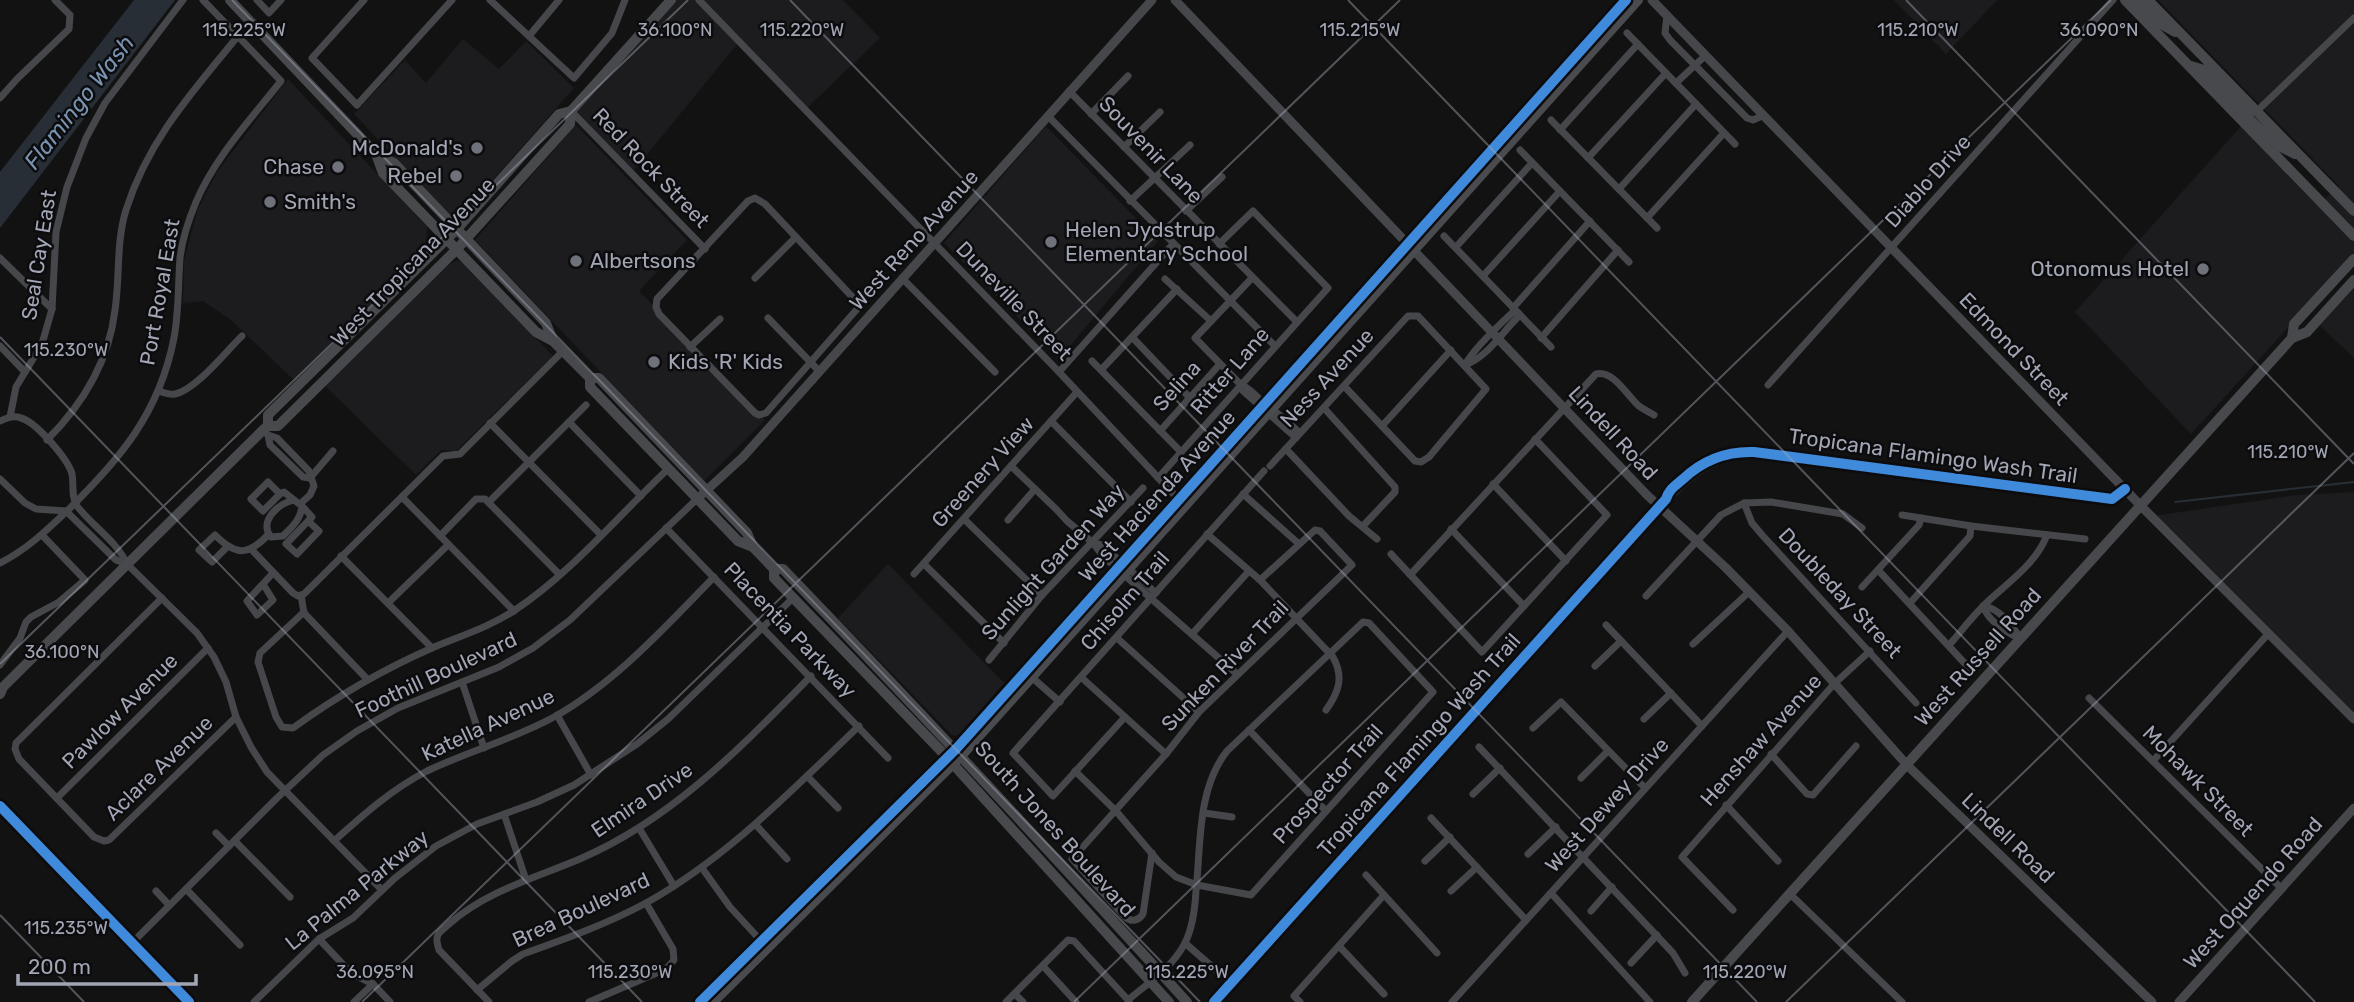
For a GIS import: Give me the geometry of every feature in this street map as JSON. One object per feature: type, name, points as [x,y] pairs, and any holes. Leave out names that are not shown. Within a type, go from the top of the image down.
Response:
[{"type":"main road","name":"South Jones Boulevard","points":[[230,0],[376,154],[394,163],[457,229],[546,323],[554,341],[563,351],[590,378],[599,378],[747,533],[753,547],[774,569],[774,578],[950,761],[1169,1002]]},
{"type":"main road","name":"West Tropicana Avenue","points":[[1,690],[127,564],[267,431],[278,426],[457,249],[570,124],[572,111],[671,0]]},
{"type":"main road","name":"West Hacienda Avenue","points":[[713,1002],[765,944],[959,752],[1558,82],[1626,0]]},
{"type":"main road","name":"West Hacienda Avenue","points":[[1558,82],[1638,0]]},
{"type":"main road","points":[[2125,0],[2354,236]]},
{"type":"main road","points":[[2136,0],[2161,24],[2184,36]]},
{"type":"main road","points":[[2148,0],[2354,211]]},
{"type":"main road","points":[[2188,65],[2204,70],[2245,110],[2257,111]]},
{"type":"main road","name":"West Tropicana Avenue","points":[[267,431],[268,415],[457,229],[559,114],[572,111]]},
{"type":"main road","points":[[2238,116],[2248,117],[2279,146],[2303,158]]},
{"type":"main road","name":"South Jones Boulevard","points":[[376,154],[383,173],[536,332],[554,341]]},
{"type":"main road","name":"West Russell Road","points":[[2292,338],[2294,324],[2354,259]]},
{"type":"main road","name":"West Russell Road","points":[[1692,1002],[2292,338],[2307,332],[2354,280]]},
{"type":"main road","points":[[299,405],[305,389],[328,365],[329,356]]},
{"type":"main road","name":"South Jones Boulevard","points":[[590,378],[590,387],[668,469],[738,541],[753,547]]},
{"type":"main road","name":"South Jones Boulevard","points":[[774,569],[783,569],[959,752],[1187,1002]]},
{"type":"main road","points":[[835,641],[844,632]]},
{"type":"main road","points":[[0,806],[189,1002]]},
{"type":"main road","name":"West Hacienda Avenue","points":[[700,1002],[765,944]]},
{"type":"street","points":[[0,98],[69,29],[70,15],[55,0]]},
{"type":"street","name":"Seal Cay East","points":[[10,416],[16,387],[42,344],[52,309],[56,232],[67,187],[86,138],[105,103],[183,0]]},
{"type":"street","points":[[47,440],[71,416],[87,391],[110,339],[116,310],[120,241],[125,212],[150,151],[174,115],[238,36],[203,0]]},
{"type":"street","points":[[257,0],[269,13],[281,0]]},
{"type":"street","points":[[364,0],[312,58],[357,105],[452,0]]},
{"type":"street","points":[[490,0],[574,78],[612,33],[625,0]]},
{"type":"street","points":[[529,36],[559,0]]},
{"type":"street","name":"Duneville Street","points":[[699,0],[1182,503]]},
{"type":"street","name":"West Reno Avenue","points":[[697,499],[743,457],[1152,0]]},
{"type":"street","name":"Lindell Road","points":[[1175,0],[1658,507],[1788,631],[1907,765],[2152,1002]]},
{"type":"street","name":"Edmond Street","points":[[1652,0],[2141,506],[2354,719]]},
{"type":"street","name":"Diablo Drive","points":[[1768,385],[2113,0]]},
{"type":"street","points":[[1667,15],[1665,33],[1695,65],[1748,118],[1753,120],[1764,115]]},
{"type":"street","points":[[2257,111],[2354,18]]},
{"type":"street","points":[[1627,33],[1735,144]]},
{"type":"street","name":"Port Royal East","points":[[0,563],[30,545],[120,456],[159,391],[169,362],[174,335],[179,302],[180,257],[196,201],[230,145],[281,81],[238,36]]},
{"type":"street","points":[[1684,53],[1695,43]]},
{"type":"street","points":[[1560,130],[1638,44]]},
{"type":"street","points":[[1676,83],[1706,55]]},
{"type":"street","points":[[1588,158],[1666,73]]},
{"type":"street","points":[[1091,114],[1128,76]]},
{"type":"street","name":"Souvenir Lane","points":[[1069,91],[1297,322]]},
{"type":"street","points":[[1619,189],[1696,104]]},
{"type":"street","name":"Red Rock Street","points":[[572,111],[705,249]]},
{"type":"street","points":[[1124,147],[1160,112]]},
{"type":"street","points":[[1048,116],[1275,346]]},
{"type":"street","points":[[1551,120],[1657,228]]},
{"type":"street","points":[[1647,218],[1724,133]]},
{"type":"street","points":[[1130,201],[1190,145]]},
{"type":"street","points":[[1520,150],[1629,262]]},
{"type":"street","points":[[1455,247],[1532,163]]},
{"type":"street","points":[[1186,211],[1222,177]]},
{"type":"street","points":[[1483,276],[1560,191]]},
{"type":"street","points":[[755,198],[765,204],[796,237],[858,303],[857,313],[810,362],[766,414],[759,415],[659,314],[657,299],[748,201],[755,198]]},
{"type":"street","name":"Ritter Lane","points":[[1158,478],[1328,288],[1252,211],[1219,244]]},
{"type":"street","points":[[1515,310],[1590,221]]},
{"type":"street","points":[[1444,236],[1550,347]]},
{"type":"street","points":[[755,278],[796,237]]},
{"type":"street","points":[[1059,372],[1173,244]]},
{"type":"street","points":[[1541,338],[1618,250]]},
{"type":"street","points":[[0,258],[52,309]]},
{"type":"street","points":[[902,278],[995,372]]},
{"type":"street","points":[[1252,278],[1195,338],[1241,385],[1247,387],[1298,436]]},
{"type":"street","points":[[1165,279],[1211,321]]},
{"type":"street","points":[[1101,370],[1177,289]]},
{"type":"street","points":[[1465,365],[1475,362],[1495,335],[1517,318],[1515,310]]},
{"type":"street","name":"Ness Avenue","points":[[1267,468],[1408,316],[1418,316],[1451,350]]},
{"type":"street","points":[[768,318],[819,371]]},
{"type":"street","points":[[690,347],[720,319]]},
{"type":"street","points":[[159,391],[168,395],[189,388],[242,335]]},
{"type":"street","points":[[1132,337],[1190,398]]},
{"type":"street","points":[[0,346],[25,372]]},
{"type":"street","points":[[1344,386],[1415,461],[1421,462],[1429,457],[1486,389],[1451,350],[1382,426]]},
{"type":"street","points":[[301,595],[443,456],[460,454],[563,351]]},
{"type":"street","points":[[1092,361],[1181,452]]},
{"type":"street","name":"Selina","points":[[1160,431],[1220,364]]},
{"type":"street","points":[[1410,575],[1595,374],[1611,377],[1640,407],[1654,415]]},
{"type":"street","name":"Greenery View","points":[[914,574],[1077,393]]},
{"type":"street","points":[[489,502],[586,405]]},
{"type":"street","points":[[1324,408],[1395,487],[1395,492],[1363,526]]},
{"type":"street","points":[[0,421],[10,416],[30,423],[62,456],[72,472],[70,507]]},
{"type":"street","points":[[569,422],[641,495]]},
{"type":"street","points":[[1051,422],[1131,502]]},
{"type":"street","points":[[491,423],[601,535]]},
{"type":"street","points":[[267,431],[309,471],[314,486],[310,495],[299,503],[286,502],[270,516],[267,527],[271,537],[283,536],[296,523],[301,514],[299,503]]},
{"type":"street","points":[[1391,554],[1482,652],[1607,515],[1535,439]]},
{"type":"street","points":[[1286,449],[1349,516],[1377,539]]},
{"type":"street","points":[[310,478],[333,451]]},
{"type":"street","points":[[1011,466],[1066,521],[1093,543],[1102,545],[1123,569],[1237,674]]},
{"type":"street","name":"Chisolm Trail","points":[[1075,771],[1053,796],[1047,793],[1013,753],[1267,468]]},
{"type":"street","points":[[303,612],[260,653],[258,662],[276,717],[282,727],[293,728],[367,679],[514,611],[559,574],[668,469]]},
{"type":"street","points":[[1,483],[36,509],[70,507],[122,552],[127,564],[197,633],[208,648],[226,682],[236,716],[267,772],[382,890]]},
{"type":"street","points":[[1493,484],[1566,561]]},
{"type":"street","name":"Sunlight Garden Way","points":[[989,660],[1042,595],[1143,488]]},
{"type":"street","points":[[1008,520],[1035,489]]},
{"type":"street","points":[[280,494],[284,492],[312,517],[308,521],[286,544],[297,554],[319,531],[308,521]]},
{"type":"street","points":[[1243,494],[1299,544],[1260,580]]},
{"type":"street","points":[[402,497],[514,611]]},
{"type":"street","points":[[440,536],[476,499],[485,499],[559,574]]},
{"type":"street","name":"Foothill Boulevard","points":[[132,943],[323,755],[370,723],[412,701],[508,663],[552,635],[697,499]]},
{"type":"street","points":[[1646,596],[1721,514],[1744,503],[1771,502],[1843,514],[1862,528]]},
{"type":"street","name":"Doubleday Street","points":[[1744,503],[1752,523],[1762,536],[1916,703]]},
{"type":"street","points":[[1902,515],[2085,539]]},
{"type":"street","points":[[1862,587],[1919,525],[1922,518]]},
{"type":"street","points":[[964,519],[1042,595]]},
{"type":"street","points":[[1910,603],[1970,536],[1971,526]]},
{"type":"street","name":"Placentia Parkway","points":[[666,528],[888,758]]},
{"type":"street","points":[[1451,529],[1524,606]]},
{"type":"street","name":"Sunken River Trail","points":[[1152,853],[1143,914],[1138,920],[1128,919],[1072,859],[1166,754],[1199,712],[1352,565],[1317,530],[1312,531],[1299,544]]},
{"type":"street","points":[[0,665],[20,638],[30,617],[59,602],[85,580],[42,534]]},
{"type":"street","points":[[227,547],[247,552],[269,534]]},
{"type":"street","points":[[1208,534],[1260,580],[1330,653],[1338,668],[1339,684],[1334,699],[1326,710]]},
{"type":"street","points":[[1950,644],[1983,606],[2011,583],[2034,558],[2047,535]]},
{"type":"street","points":[[388,603],[448,545]]},
{"type":"street","points":[[252,550],[293,593],[301,595]]},
{"type":"street","points":[[341,556],[432,648]]},
{"type":"street","points":[[924,564],[1004,643]]},
{"type":"street","points":[[1192,634],[1249,571]]},
{"type":"street","points":[[1879,571],[1950,644],[1970,669]]},
{"type":"street","points":[[263,584],[273,573]]},
{"type":"street","name":"Katella Avenue","points":[[334,841],[368,810],[426,772],[469,752],[533,728],[593,691],[621,668],[715,577]]},
{"type":"street","points":[[1693,644],[1749,592]]},
{"type":"street","points":[[301,595],[303,612],[367,679]]},
{"type":"street","points":[[57,798],[19,759],[16,743],[162,598]]},
{"type":"street","name":"La Palma Parkway","points":[[254,1002],[319,939],[353,918],[409,866],[436,846],[477,824],[555,794],[591,775],[653,732],[793,598]]},
{"type":"street","points":[[1983,606],[1986,614],[2005,631],[2021,639]]},
{"type":"street","name":"Prospector Trail","points":[[1197,886],[1251,895],[1433,692],[1367,621],[1330,653]]},
{"type":"street","points":[[1606,625],[1702,726]]},
{"type":"street","name":"West Dewey Drive","points":[[1455,1001],[1788,631]]},
{"type":"street","points":[[2153,761],[2269,633]]},
{"type":"street","points":[[1116,638],[1199,712]]},
{"type":"street","points":[[1595,666],[1621,641]]},
{"type":"street","name":"Pawlow Avenue","points":[[57,798],[208,648]]},
{"type":"street","name":"Henshaw Avenue","points":[[1733,910],[1682,857],[1834,684],[1870,651]]},
{"type":"street","points":[[1006,1002],[1069,940],[1129,1001],[1160,973],[1185,943],[1194,916],[1207,786],[1217,764],[1248,730],[1330,653]]},
{"type":"street","points":[[1028,674],[1060,702]]},
{"type":"street","name":"Elmira Drive","points":[[477,990],[439,950],[438,934],[461,913],[486,897],[596,852],[639,828],[719,768],[811,677]]},
{"type":"street","points":[[1082,678],[1166,754]]},
{"type":"street","points":[[462,682],[484,748]]},
{"type":"street","points":[[1644,719],[1671,694]]},
{"type":"street","name":"Mohawk Street","points":[[2089,698],[2281,888]]},
{"type":"street","points":[[1533,729],[1561,702],[1645,788]]},
{"type":"street","points":[[557,715],[591,775]]},
{"type":"street","name":"Aclare Avenue","points":[[57,798],[94,837],[109,840],[236,716]]},
{"type":"street","points":[[1125,717],[1075,771],[1116,810],[1152,853],[1177,877],[1197,886]]},
{"type":"street","name":"Brea Boulevard","points":[[477,990],[523,954],[585,931],[646,903],[702,868],[756,825],[859,726]]},
{"type":"street","points":[[1248,730],[1326,811]]},
{"type":"street","points":[[1771,754],[1807,794],[1813,795],[1856,746]]},
{"type":"street","points":[[1479,747],[1657,935],[1680,961],[1685,973]]},
{"type":"street","points":[[1581,778],[1608,751]]},
{"type":"street","points":[[1473,794],[1500,768]]},
{"type":"street","points":[[807,776],[838,808]]},
{"type":"street","points":[[1726,805],[1778,861]]},
{"type":"street","name":"West Oquendo Road","points":[[2179,1002],[2354,808]]},
{"type":"street","points":[[1204,813],[1232,817]]},
{"type":"street","points":[[503,814],[526,880]]},
{"type":"street","points":[[1431,818],[1526,920]]},
{"type":"street","points":[[756,825],[787,859]]},
{"type":"street","points":[[1528,854],[1556,827]]},
{"type":"street","points":[[639,828],[674,886]]},
{"type":"street","points":[[216,833],[232,844],[290,897]]},
{"type":"street","points":[[1425,861],[1450,838]]},
{"type":"street","points":[[1451,891],[1477,867]]},
{"type":"street","points":[[702,868],[730,907],[765,944]]},
{"type":"street","points":[[1366,875],[1437,953]]},
{"type":"street","points":[[1591,911],[1612,887]]},
{"type":"street","points":[[186,889],[240,945]]},
{"type":"street","points":[[156,891],[169,905]]},
{"type":"street","points":[[1551,893],[1650,1002]]},
{"type":"street","points":[[1790,894],[1902,1002]]},
{"type":"street","points":[[1297,999],[1384,895]]},
{"type":"street","points":[[589,1002],[613,998],[666,970],[674,960],[673,949],[646,903]]},
{"type":"street","points":[[1631,963],[1657,935]]},
{"type":"street","points":[[319,939],[351,973],[373,984],[390,1002]]},
{"type":"street","points":[[1185,943],[1216,971]]},
{"type":"street","points":[[1339,946],[1384,994]]},
{"type":"street","points":[[1043,966],[1076,1002]]},
{"type":"street","points":[[354,1002],[373,984]]},
{"type":"street","points":[[477,990],[489,1002]]},
{"type":"street","points":[[1015,994],[1023,1002]]},
{"type":"shaded area","points":[[671,0],[843,0],[880,38],[805,110],[739,42],[632,173],[573,111]]},
{"type":"shaded area","points":[[1894,0],[1997,0],[1946,54]]},
{"type":"shaded area","points":[[2158,0],[2354,0],[2354,255],[2191,434],[2075,312],[2242,125],[2318,205],[2339,186]]},
{"type":"shaded area","points":[[463,39],[499,69],[526,41],[574,88],[456,222],[354,114],[405,60],[426,83]]},
{"type":"shaded area","points":[[288,79],[427,227],[425,255],[295,381],[231,320],[203,301],[183,303],[184,261],[197,211],[217,172]]},
{"type":"shaded area","points":[[576,125],[687,240],[639,291],[765,420],[704,481],[475,240]]},
{"type":"shaded area","name":"Helen Jydstrup Elementary School","points":[[1046,126],[1158,241],[1059,359],[944,243]]},
{"type":"shaded area","points":[[458,260],[463,262],[553,356],[456,451],[441,450],[416,475],[325,386],[449,264]]},
{"type":"shaded area","points":[[2354,287],[2354,358],[2319,325]]},
{"type":"shaded area","points":[[2354,492],[2354,714],[2153,516],[2297,495]]},
{"type":"shaded area","points":[[888,564],[1004,683],[960,734],[951,734],[838,618]]},
{"type":"water","name":"Flamingo Wash","points":[[134,0],[175,0],[0,228],[0,172]]},
{"type":"waterway","points":[[1675,496],[1709,468],[1729,461],[1752,458],[2112,504]]},
{"type":"waterway","points":[[2175,502],[2354,482]]},
{"type":"cycle path","points":[[700,1002],[956,749],[1626,0]]},
{"type":"cycle path","name":"Tropicana Flamingo Wash Trail","points":[[1214,1002],[1666,499],[1673,488],[1707,462],[1734,453],[1754,452],[2112,499],[2125,489]]},
{"type":"cycle path","points":[[0,806],[189,1002]]},
{"type":"place","name":"McDonald's","points":[[477,148]]},
{"type":"place","name":"Chase","points":[[338,167]]},
{"type":"place","name":"Rebel","points":[[456,176]]},
{"type":"place","name":"Smith's","points":[[270,202]]},
{"type":"place","name":"Helen Jydstrup Elementary School","points":[[1051,242]]},
{"type":"place","name":"Albertsons","points":[[576,261]]},
{"type":"place","name":"Otonomus Hotel","points":[[2203,269]]},
{"type":"place","name":"Kids 'R' Kids","points":[[654,362]]}]
